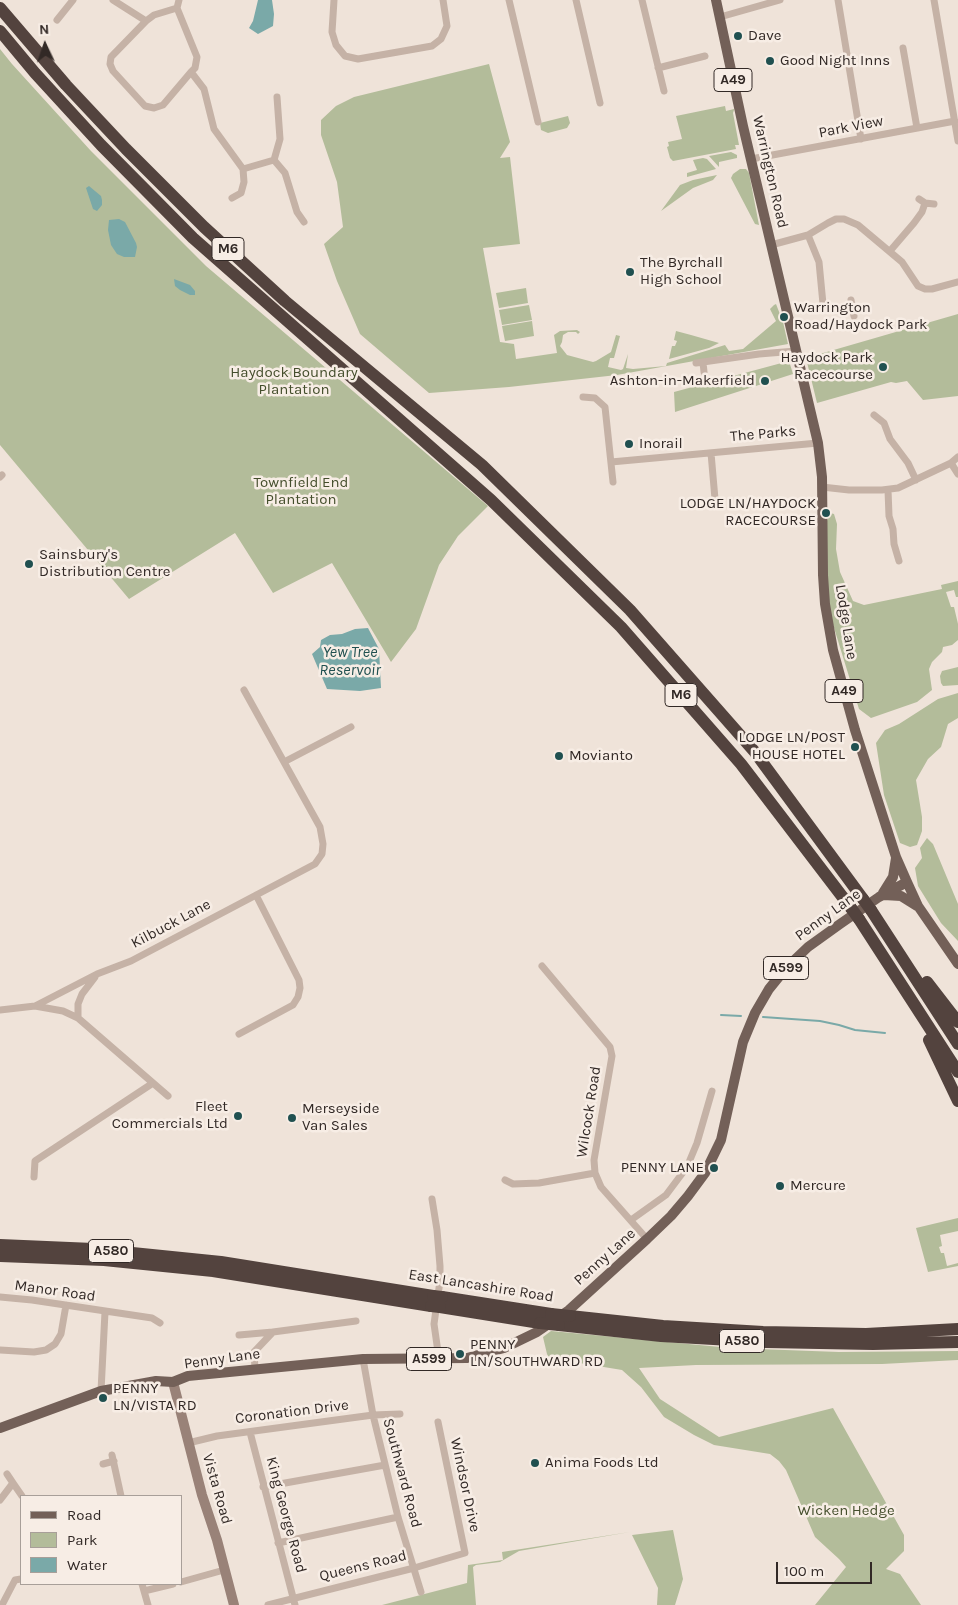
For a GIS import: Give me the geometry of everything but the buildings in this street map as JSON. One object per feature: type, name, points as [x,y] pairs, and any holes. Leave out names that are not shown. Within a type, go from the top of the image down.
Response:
[{"type":"highway","name":"M6","points":[[0,8],[66,85],[126,150],[204,227],[285,301],[482,464],[630,610],[748,744],[871,910],[958,1044]]},
{"type":"highway","name":"M6","points":[[0,31],[35,73],[101,145],[193,238],[490,500],[621,627],[741,764],[851,908],[958,1072]]},
{"type":"highway","points":[[890,938],[958,1022]]},
{"type":"highway","points":[[912,1004],[958,1101]]},
{"type":"highway","name":"East Lancashire Road","points":[[0,1245],[93,1249],[217,1266],[436,1301],[559,1325],[661,1336],[757,1342],[873,1344],[958,1342]]},
{"type":"highway","name":"East Lancashire Road","points":[[0,1256],[217,1266]]},
{"type":"highway","name":"East Lancashire Road","points":[[436,1301],[663,1326],[762,1332],[858,1334],[958,1329]]},
{"type":"main road","name":"Warrington Road","points":[[716,0],[796,351]]},
{"type":"main road","name":"Lodge Lane","points":[[796,351],[818,443],[822,487],[825,604],[833,650],[855,730],[896,857],[918,906],[958,964]]},
{"type":"main road","name":"A599","points":[[879,897],[893,877],[896,857]]},
{"type":"main road","name":"Penny Lane","points":[[0,1428],[101,1391],[156,1380],[173,1382],[188,1376],[362,1359],[455,1359],[478,1356],[517,1343],[537,1332],[569,1310],[647,1239],[688,1196],[710,1163],[721,1140],[743,1042],[755,1013],[769,988],[808,947],[879,897],[906,882]]},
{"type":"main road","points":[[879,897],[896,895],[906,898],[918,906]]},
{"type":"main road","name":"Vista Road","points":[[173,1382],[188,1443],[234,1605]]},
{"type":"street","points":[[57,20],[73,0]]},
{"type":"street","points":[[113,0],[146,21]]},
{"type":"street","points":[[177,8],[154,15],[111,57],[110,64],[113,71],[145,106],[154,108],[163,105],[195,68],[197,57],[177,8],[179,0]]},
{"type":"street","points":[[334,0],[332,32],[336,45],[345,56],[358,59],[432,46],[442,39],[447,26],[443,0]]},
{"type":"street","points":[[509,0],[538,122]]},
{"type":"street","points":[[576,0],[600,103]]},
{"type":"street","points":[[642,0],[664,91]]},
{"type":"street","points":[[720,17],[780,0]]},
{"type":"street","points":[[838,0],[861,139]]},
{"type":"street","points":[[934,0],[955,110],[954,121],[958,141]]},
{"type":"street","points":[[903,48],[916,128]]},
{"type":"street","points":[[658,68],[705,56]]},
{"type":"street","points":[[191,72],[204,88],[214,129],[243,169],[244,182],[241,193],[232,198]]},
{"type":"street","points":[[274,160],[280,139],[277,97]]},
{"type":"street","name":"Park View","points":[[752,159],[954,121]]},
{"type":"street","points":[[243,169],[274,160]]},
{"type":"street","points":[[274,160],[285,173],[297,212],[304,222]]},
{"type":"street","points":[[890,251],[922,212],[922,201],[934,204]]},
{"type":"street","points":[[771,245],[808,234],[836,219],[844,219],[858,225],[890,251],[902,262],[918,286],[925,290],[958,282]]},
{"type":"street","points":[[808,234],[819,262],[823,304],[830,310],[840,311],[852,308]]},
{"type":"street","points":[[704,372],[700,363],[759,354],[796,351]]},
{"type":"street","points":[[583,396],[595,398],[605,407],[613,482]]},
{"type":"street","points":[[874,415],[884,423],[890,439],[908,463],[916,480]]},
{"type":"street","name":"The Parks","points":[[611,462],[818,443]]},
{"type":"street","name":"The Parks","points":[[711,453],[715,499]]},
{"type":"street","points":[[822,487],[849,490],[888,490],[898,488],[958,458]]},
{"type":"street","points":[[951,463],[958,474]]},
{"type":"street","points":[[888,490],[889,516],[899,560]]},
{"type":"street","name":"Kilbuck Lane","points":[[35,1006],[97,974],[132,961],[315,864],[322,854],[323,844],[320,827],[244,690]]},
{"type":"street","points":[[284,762],[351,727]]},
{"type":"street","points":[[239,1034],[293,1005],[298,997],[300,988],[299,980],[256,895]]},
{"type":"street","name":"Wilcock Road","points":[[542,966],[610,1047],[612,1056],[594,1160],[595,1173],[601,1187],[647,1239]]},
{"type":"street","points":[[78,1018],[78,1004],[82,994],[97,974]]},
{"type":"street","name":"Kilbuck Lane","points":[[0,1010],[35,1006],[63,1011],[78,1018],[168,1096]]},
{"type":"street","points":[[34,1177],[35,1161],[153,1083]]},
{"type":"street","points":[[631,1220],[666,1195],[687,1167],[713,1100],[712,1091]]},
{"type":"street","points":[[505,1180],[514,1184],[539,1183],[595,1173]]},
{"type":"street","points":[[432,1199],[440,1266],[440,1281],[434,1324],[439,1359]]},
{"type":"street","name":"Manor Road","points":[[0,1297],[152,1318],[160,1323]]},
{"type":"street","points":[[0,1350],[34,1352],[46,1350],[55,1344],[61,1334],[66,1305]]},
{"type":"street","name":"Manor Road","points":[[101,1391],[105,1312]]},
{"type":"street","points":[[239,1335],[356,1321]]},
{"type":"street","points":[[255,1369],[254,1352],[273,1332]]},
{"type":"street","name":"Southward Road","points":[[362,1359],[373,1415],[398,1517],[421,1592]]},
{"type":"street","name":"Coronation Drive","points":[[188,1443],[217,1436],[373,1415],[400,1414]]},
{"type":"street","name":"Windsor Drive","points":[[438,1422],[465,1553]]},
{"type":"street","name":"King George Road","points":[[250,1432],[294,1602]]},
{"type":"street","points":[[103,1464],[113,1458],[121,1495]]},
{"type":"street","points":[[263,1487],[385,1465]]},
{"type":"street","points":[[7,1474],[21,1495]]},
{"type":"street","points":[[0,1500],[13,1483]]},
{"type":"street","points":[[278,1543],[398,1517]]},
{"type":"street","name":"Queens Road","points":[[268,1605],[294,1602],[465,1553]]},
{"type":"street","points":[[182,1582],[224,1570]]},
{"type":"street","points":[[2,1605],[15,1580],[20,1579]]},
{"type":"street","points":[[148,1605],[143,1587],[163,1585]]},
{"type":"green space","points":[[0,49],[91,151],[206,266],[488,506],[458,536],[439,565],[416,629],[391,662],[332,563],[273,593],[235,533],[129,599],[0,445]]},
{"type":"green space","points":[[489,64],[510,142],[500,158],[510,157],[520,244],[483,248],[500,342],[514,344],[516,359],[557,353],[554,335],[560,331],[577,330],[580,332],[578,334],[576,332],[568,332],[563,335],[560,346],[567,355],[593,362],[596,361],[611,352],[616,335],[620,336],[614,358],[610,358],[608,367],[623,369],[628,354],[626,368],[666,366],[667,363],[725,345],[729,351],[743,349],[776,321],[770,309],[776,304],[783,322],[788,344],[617,375],[509,387],[429,393],[360,334],[337,281],[324,244],[343,227],[337,182],[321,135],[321,120],[336,106],[354,97]]},
{"type":"green space","points":[[725,106],[726,111],[734,109],[733,113],[739,145],[735,145],[736,149],[673,161],[670,158],[667,147],[669,146],[668,142],[682,139],[676,116]]},
{"type":"green space","points":[[568,116],[570,123],[567,128],[548,133],[541,130],[540,123]]},
{"type":"green space","points":[[731,152],[737,155],[737,158],[719,162],[719,167],[709,156]]},
{"type":"green space","points":[[707,159],[716,169],[687,177],[687,173],[697,170],[693,160]]},
{"type":"green space","points":[[740,169],[746,169],[749,173],[759,225],[755,224],[731,178]]},
{"type":"green space","points":[[717,175],[713,180],[693,188],[661,211],[680,185]]},
{"type":"green space","points":[[526,288],[528,303],[499,308],[496,293]]},
{"type":"green space","points":[[529,305],[532,320],[502,325],[499,310]]},
{"type":"green space","name":"Haydock Park Racecourse","points":[[958,314],[958,396],[923,400],[907,381],[891,382],[817,403],[806,358]]},
{"type":"green space","points":[[532,321],[534,336],[505,341],[502,326]]},
{"type":"green space","points":[[676,331],[719,343],[709,348],[669,359],[672,346],[675,346],[677,341],[674,340]]},
{"type":"green space","points":[[789,361],[793,374],[675,412],[674,392]]},
{"type":"green space","points":[[830,513],[834,514],[837,524],[836,549],[840,572],[853,601],[864,605],[942,589],[941,585],[958,581],[958,597],[956,597],[954,590],[946,592],[951,607],[954,607],[958,624],[958,640],[952,645],[943,647],[942,652],[932,662],[929,669],[932,690],[917,702],[871,718],[859,709],[831,618],[827,583],[825,526]]},
{"type":"green space","points":[[958,667],[958,685],[943,686],[940,676],[942,671]]},
{"type":"green space","points":[[958,693],[958,718],[948,724],[941,747],[928,759],[916,780],[922,817],[922,831],[917,845],[910,847],[900,843],[884,795],[876,743],[885,730],[899,724],[938,699]]},
{"type":"green space","points":[[927,838],[933,844],[958,904],[958,941],[941,923],[918,886],[915,868],[922,858],[920,848]]},
{"type":"green space","points":[[958,1218],[958,1231],[940,1235],[942,1246],[939,1247],[941,1253],[944,1253],[947,1266],[958,1263],[958,1266],[928,1272],[916,1228]]},
{"type":"green space","name":"Wicken Hedge","points":[[551,1331],[731,1348],[839,1352],[958,1351],[958,1360],[882,1364],[696,1365],[639,1368],[660,1399],[719,1437],[833,1408],[904,1535],[904,1551],[886,1569],[900,1574],[921,1605],[815,1605],[846,1567],[815,1537],[786,1470],[779,1461],[770,1454],[714,1445],[694,1435],[664,1417],[641,1387],[622,1370],[549,1358],[543,1337]]},
{"type":"green space","points":[[673,1530],[683,1579],[675,1605],[657,1605],[658,1588],[632,1535]]},
{"type":"green space","points":[[630,1532],[519,1551],[500,1562],[476,1565],[473,1567],[476,1605],[382,1605],[467,1583],[468,1565],[503,1560],[502,1552]]},
{"type":"water","points":[[258,0],[272,0],[274,14],[273,26],[258,34],[249,28],[253,21]]},
{"type":"water","points":[[89,186],[101,196],[102,205],[97,211],[93,209],[86,188]]},
{"type":"water","points":[[119,219],[125,222],[136,243],[135,257],[124,257],[117,254],[111,245],[108,230],[109,220]]},
{"type":"water","points":[[174,279],[190,285],[195,291],[195,295],[190,295],[180,290],[175,286]]},
{"type":"water","name":"Yew Tree Reservoir","points":[[368,628],[379,649],[381,688],[360,691],[327,689],[312,654],[320,647],[321,640],[330,635]]},
{"type":"waterway","points":[[721,1015],[741,1016]]},
{"type":"waterway","points":[[763,1017],[820,1021],[855,1030],[885,1033]]},
{"type":"place","name":"Dave","points":[[738,36]]},
{"type":"place","name":"Good Night Inns","points":[[770,61]]},
{"type":"place","name":"The Byrchall High School","points":[[630,272]]},
{"type":"place","name":"Warrington Road/Haydock Park","points":[[784,317]]},
{"type":"place","name":"Haydock Park Racecourse","points":[[883,367]]},
{"type":"place","name":"Ashton-in-Makerfield","points":[[765,381]]},
{"type":"place","name":"Inorail","points":[[629,444]]},
{"type":"place","name":"LODGE LN/HAYDOCK RACECOURSE","points":[[826,513]]},
{"type":"place","name":"Sainsbury's Distribution Centre","points":[[29,564]]},
{"type":"place","name":"LODGE LN/POST HOUSE HOTEL","points":[[855,747]]},
{"type":"place","name":"Movianto","points":[[559,756]]},
{"type":"place","name":"Fleet Commercials Ltd","points":[[238,1116]]},
{"type":"place","name":"Merseyside Van Sales","points":[[292,1118]]},
{"type":"place","name":"PENNY LANE","points":[[714,1168]]},
{"type":"place","name":"Mercure","points":[[780,1186]]},
{"type":"place","name":"PENNY LN/SOUTHWARD RD","points":[[460,1354]]},
{"type":"place","name":"PENNY LN/VISTA RD","points":[[103,1398]]},
{"type":"place","name":"Anima Foods Ltd","points":[[535,1463]]},
{"type":"park label","name":"Haydock Boundary Plantation","points":[[294,382]]},
{"type":"park label","name":"Townfield End Plantation","points":[[301,492]]}]
